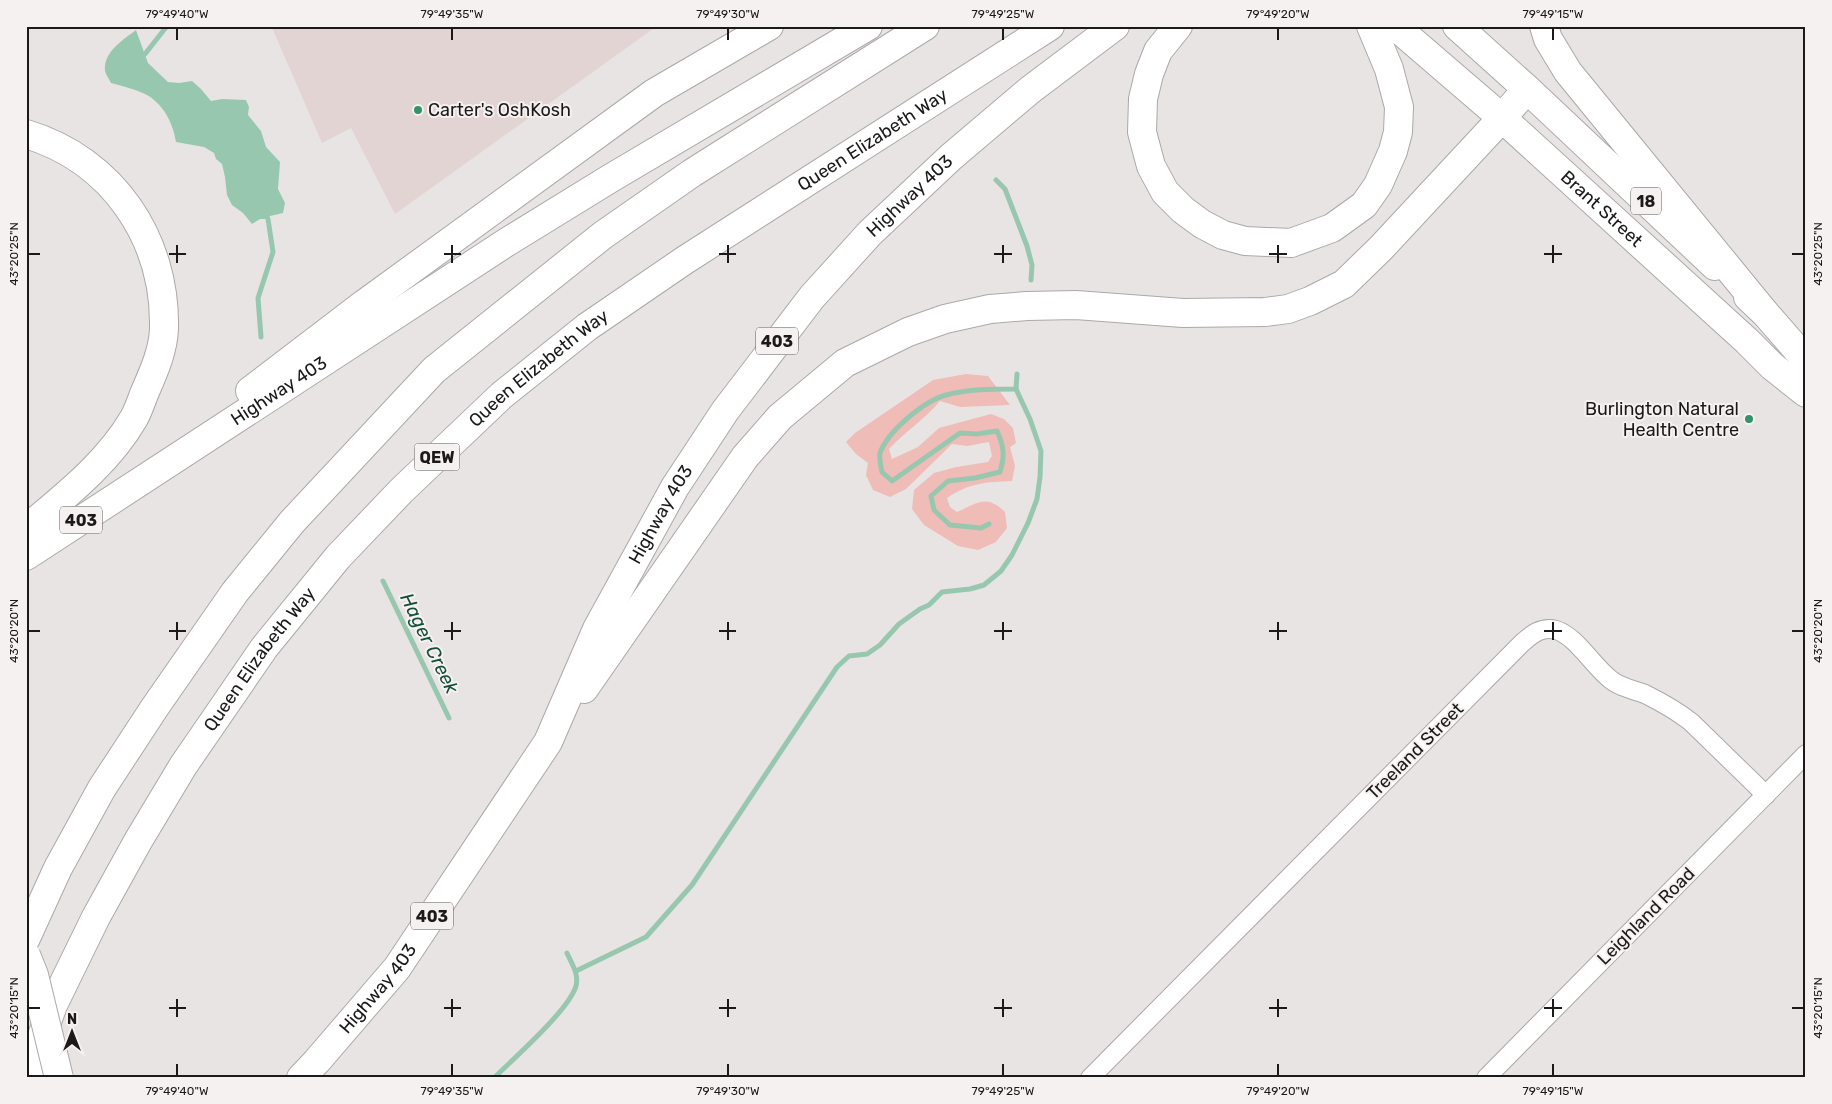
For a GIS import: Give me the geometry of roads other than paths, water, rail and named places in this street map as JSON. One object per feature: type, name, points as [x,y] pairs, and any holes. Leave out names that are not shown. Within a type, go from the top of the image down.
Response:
[{"type":"main road","points":[[136,483],[169,452],[364,304],[747,26]]},
{"type":"main road","points":[[654,93],[769,26]]},
{"type":"main road","name":"Highway 403","points":[[26,556],[523,232],[868,26]]},
{"type":"main road","points":[[26,938],[58,868],[102,788],[155,707],[235,592],[312,500],[434,370],[603,235],[692,174],[925,26]]},
{"type":"main road","name":"Queen Elizabeth Way","points":[[27,1078],[54,1005],[96,917],[138,841],[183,766],[264,648],[338,557],[401,491],[502,395],[587,327],[685,260],[1050,26]]},
{"type":"main road","name":"Highway 403","points":[[301,1078],[397,968],[548,742],[597,629],[675,487],[745,383],[812,297],[870,234],[951,158],[1030,90],[1115,26]]},
{"type":"main road","points":[[1178,26],[1158,51],[1149,74],[1143,99],[1142,132],[1151,166],[1165,192],[1183,210],[1202,224],[1223,235],[1245,241],[1291,243],[1332,228],[1364,205],[1378,185],[1393,152],[1398,132],[1399,107],[1389,69],[1371,26]]},
{"type":"main road","name":"Brant Street","points":[[1395,26],[1502,118],[1747,341],[1772,366],[1804,387]]},
{"type":"main road","name":"Brant Street","points":[[1457,26],[1766,313],[1806,360]]},
{"type":"main road","points":[[1544,26],[1548,39],[1568,72],[1766,313]]},
{"type":"main road","points":[[548,742],[745,457],[780,417],[845,363],[908,332],[945,319],[990,310],[1076,304],[1184,313],[1265,312],[1288,309],[1310,301],[1344,284],[1381,248],[1527,89]]},
{"type":"main road","points":[[26,134],[44,139],[73,154],[96,170],[130,208],[152,252],[162,299],[164,331],[158,360],[134,418],[109,452],[81,483],[26,529]]},
{"type":"main road","points":[[26,955],[34,976],[59,1078]]},
{"type":"street","name":"Treeland Street","points":[[1093,1077],[1515,650],[1532,634],[1541,630],[1555,630],[1567,635],[1611,681],[1644,694],[1685,717],[1766,795]]},
{"type":"street","name":"Leighland Road","points":[[1486,1078],[1806,754]]},
{"type":"waterway","name":"Hager Creek","points":[[145,54],[167,26]]},
{"type":"waterway","points":[[996,180],[1005,189],[1027,246],[1032,265],[1031,280]]},
{"type":"waterway","name":"Hager Creek","points":[[261,337],[258,298],[273,252],[268,219]]},
{"type":"waterway","points":[[989,524],[981,528],[950,525],[934,510],[931,496],[948,481],[975,478],[1000,472],[1003,451],[997,431],[977,434],[960,433],[892,481],[882,472],[880,453],[884,444],[908,418],[937,398],[989,389],[1016,389],[1017,374]]},
{"type":"waterway","points":[[576,971],[646,937],[692,885],[837,667],[849,656],[867,654],[880,645],[899,624],[929,605],[942,592],[970,589],[984,585],[1001,571],[1012,555],[1028,523],[1037,499],[1040,477],[1041,451],[1030,419],[1016,389]]},
{"type":"waterway","name":"Hager Creek","points":[[383,581],[449,718]]},
{"type":"waterway","name":"Hager Creek","points":[[494,1078],[552,1020],[571,996],[576,986],[577,977],[567,953]]},
{"type":"place","name":"Carter's OshKosh","points":[[418,110]]},
{"type":"place","name":"Burlington Natural Health Centre","points":[[1749,419]]}]
